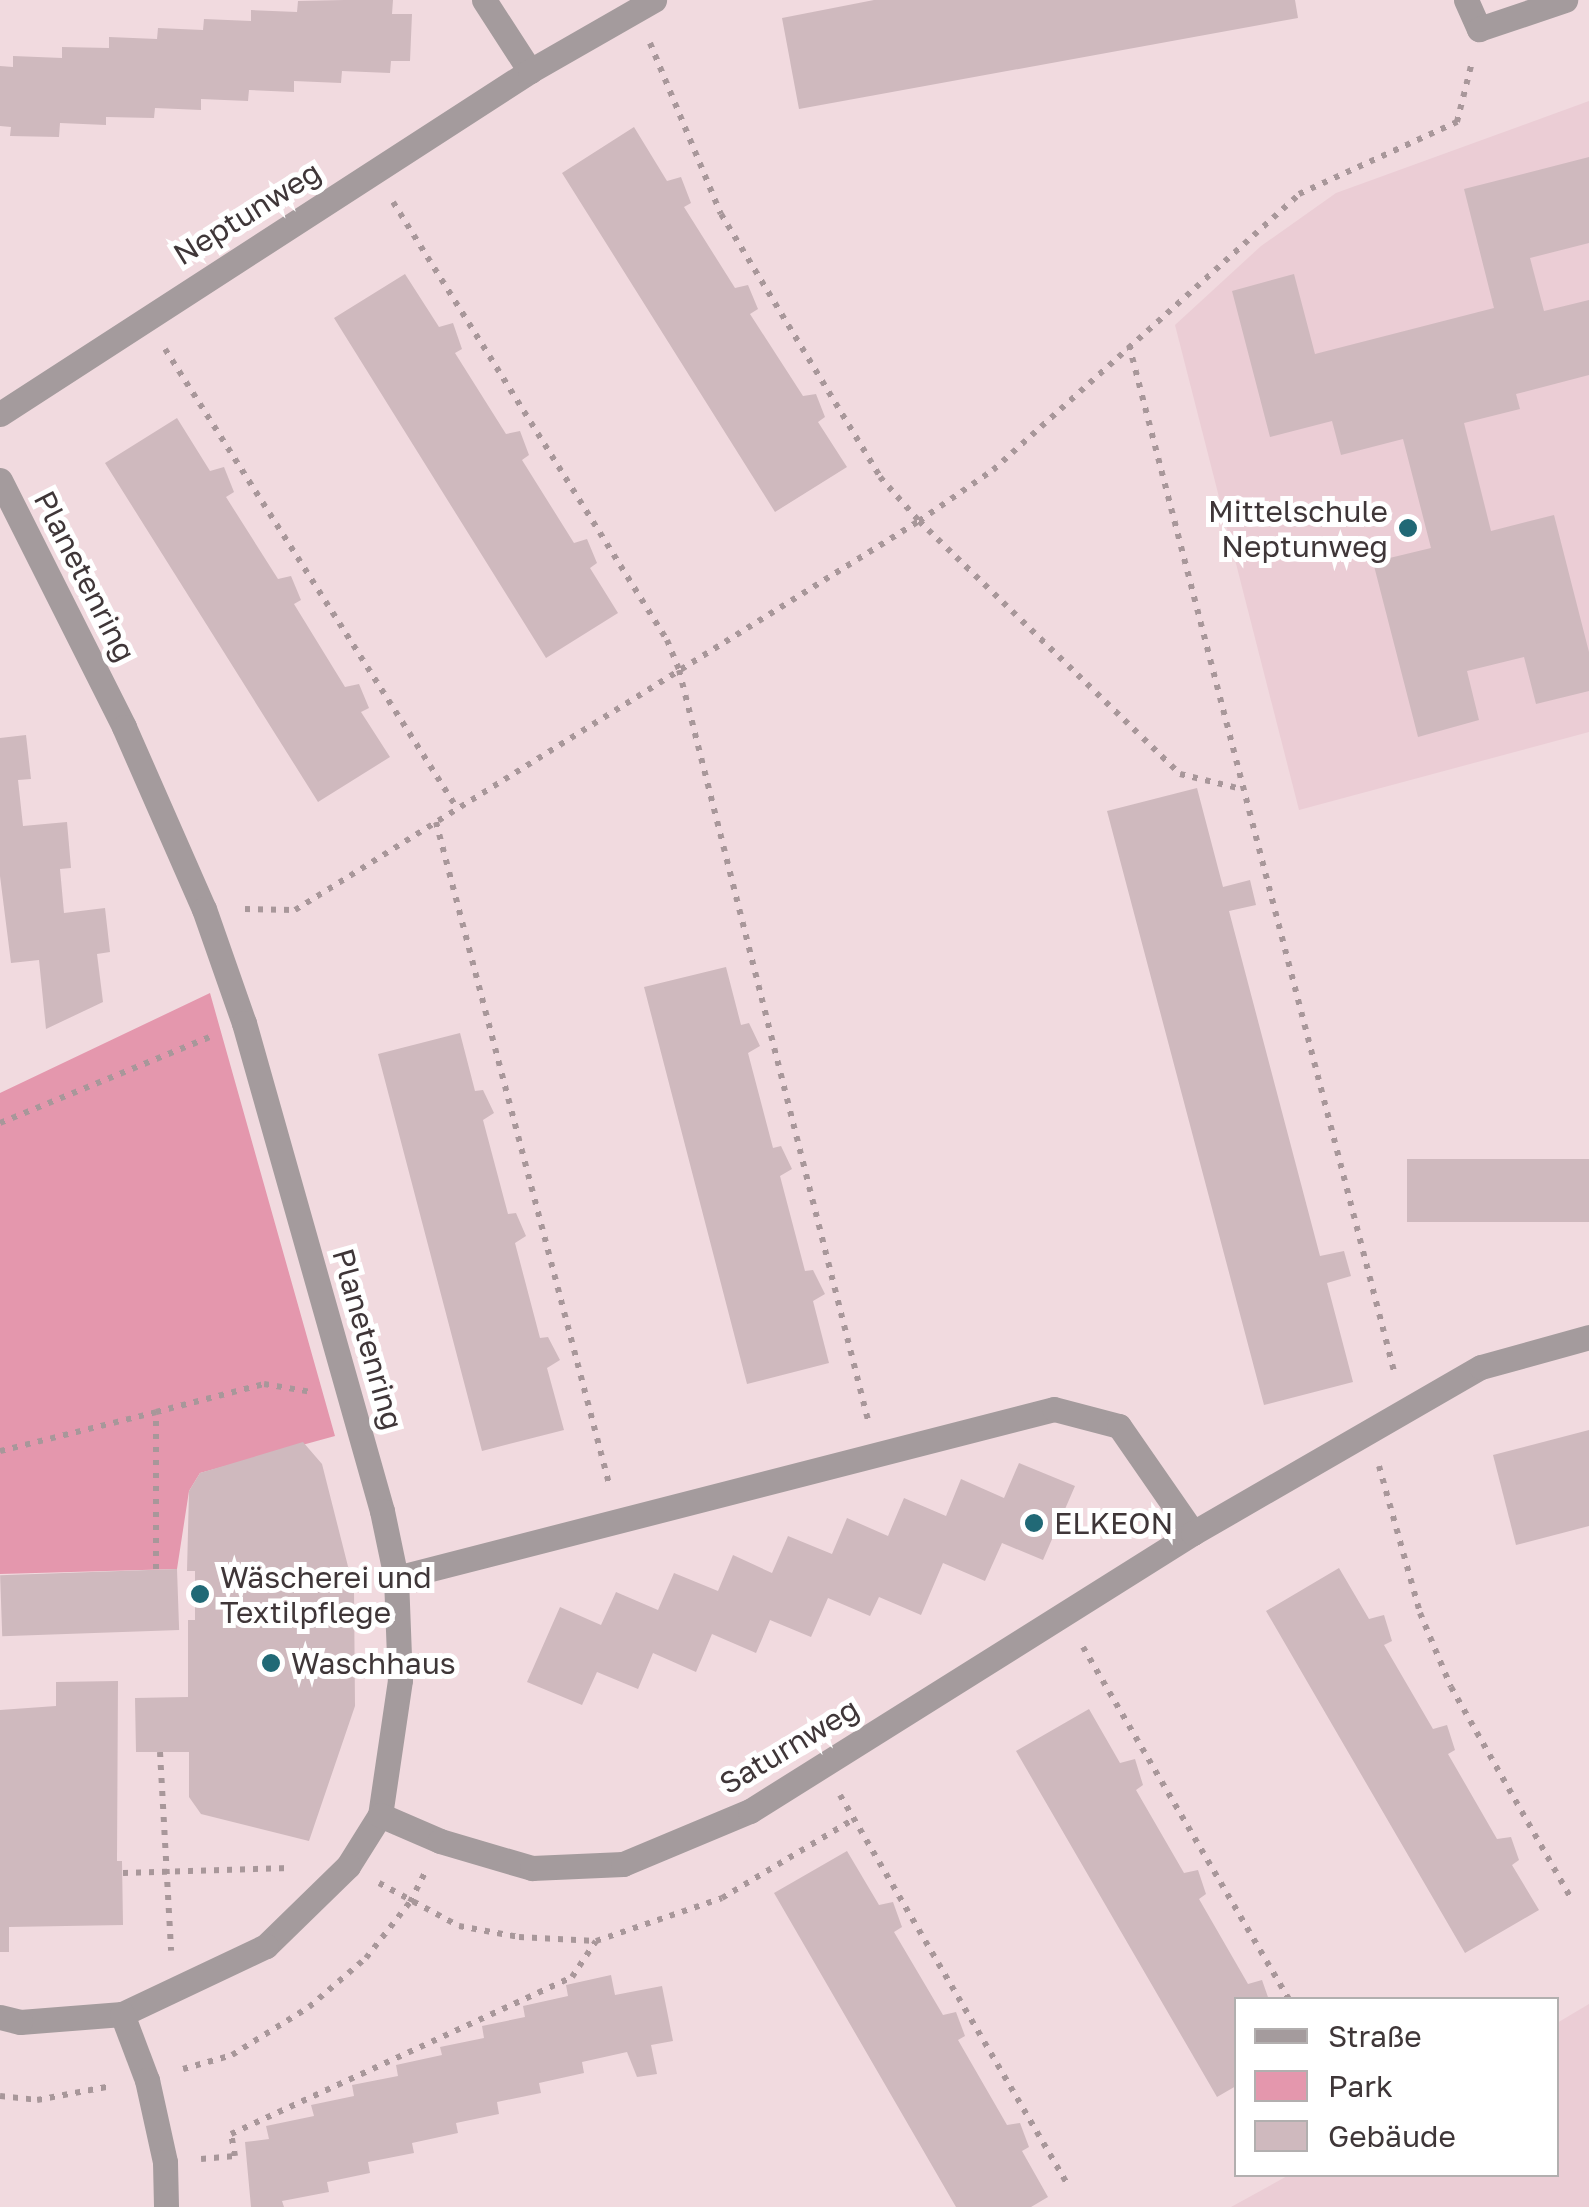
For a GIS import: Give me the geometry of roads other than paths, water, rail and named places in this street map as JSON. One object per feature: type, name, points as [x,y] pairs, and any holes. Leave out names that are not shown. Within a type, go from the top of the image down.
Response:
[{"type":"street","points":[[484,0],[530,70]]},
{"type":"street","points":[[1466,0],[1480,29],[1565,0]]},
{"type":"street","name":"Neptunweg","points":[[0,414],[530,70],[645,6]]},
{"type":"street","name":"Planetenring","points":[[0,480],[124,726],[204,909],[244,1023],[352,1398],[396,1578],[400,1680],[380,1815],[348,1866],[266,1946],[122,2014],[20,2022],[0,2017]]},
{"type":"street","name":"Saturnweg","points":[[380,1815],[440,1841],[532,1868],[623,1864],[750,1811],[1193,1533],[1480,1367],[1589,1336]]},
{"type":"street","points":[[396,1578],[1054,1409],[1119,1426],[1193,1533]]},
{"type":"street","points":[[122,2014],[147,2080],[164,2162],[166,2207]]},
{"type":"place","name":"Mittelschule Neptunweg","points":[[1408,528]]},
{"type":"place","name":"ELKEON","points":[[1034,1523]]},
{"type":"place","name":"Wäscherei und Textilpflege","points":[[200,1594]]},
{"type":"place","name":"Waschhaus","points":[[271,1663]]}]
